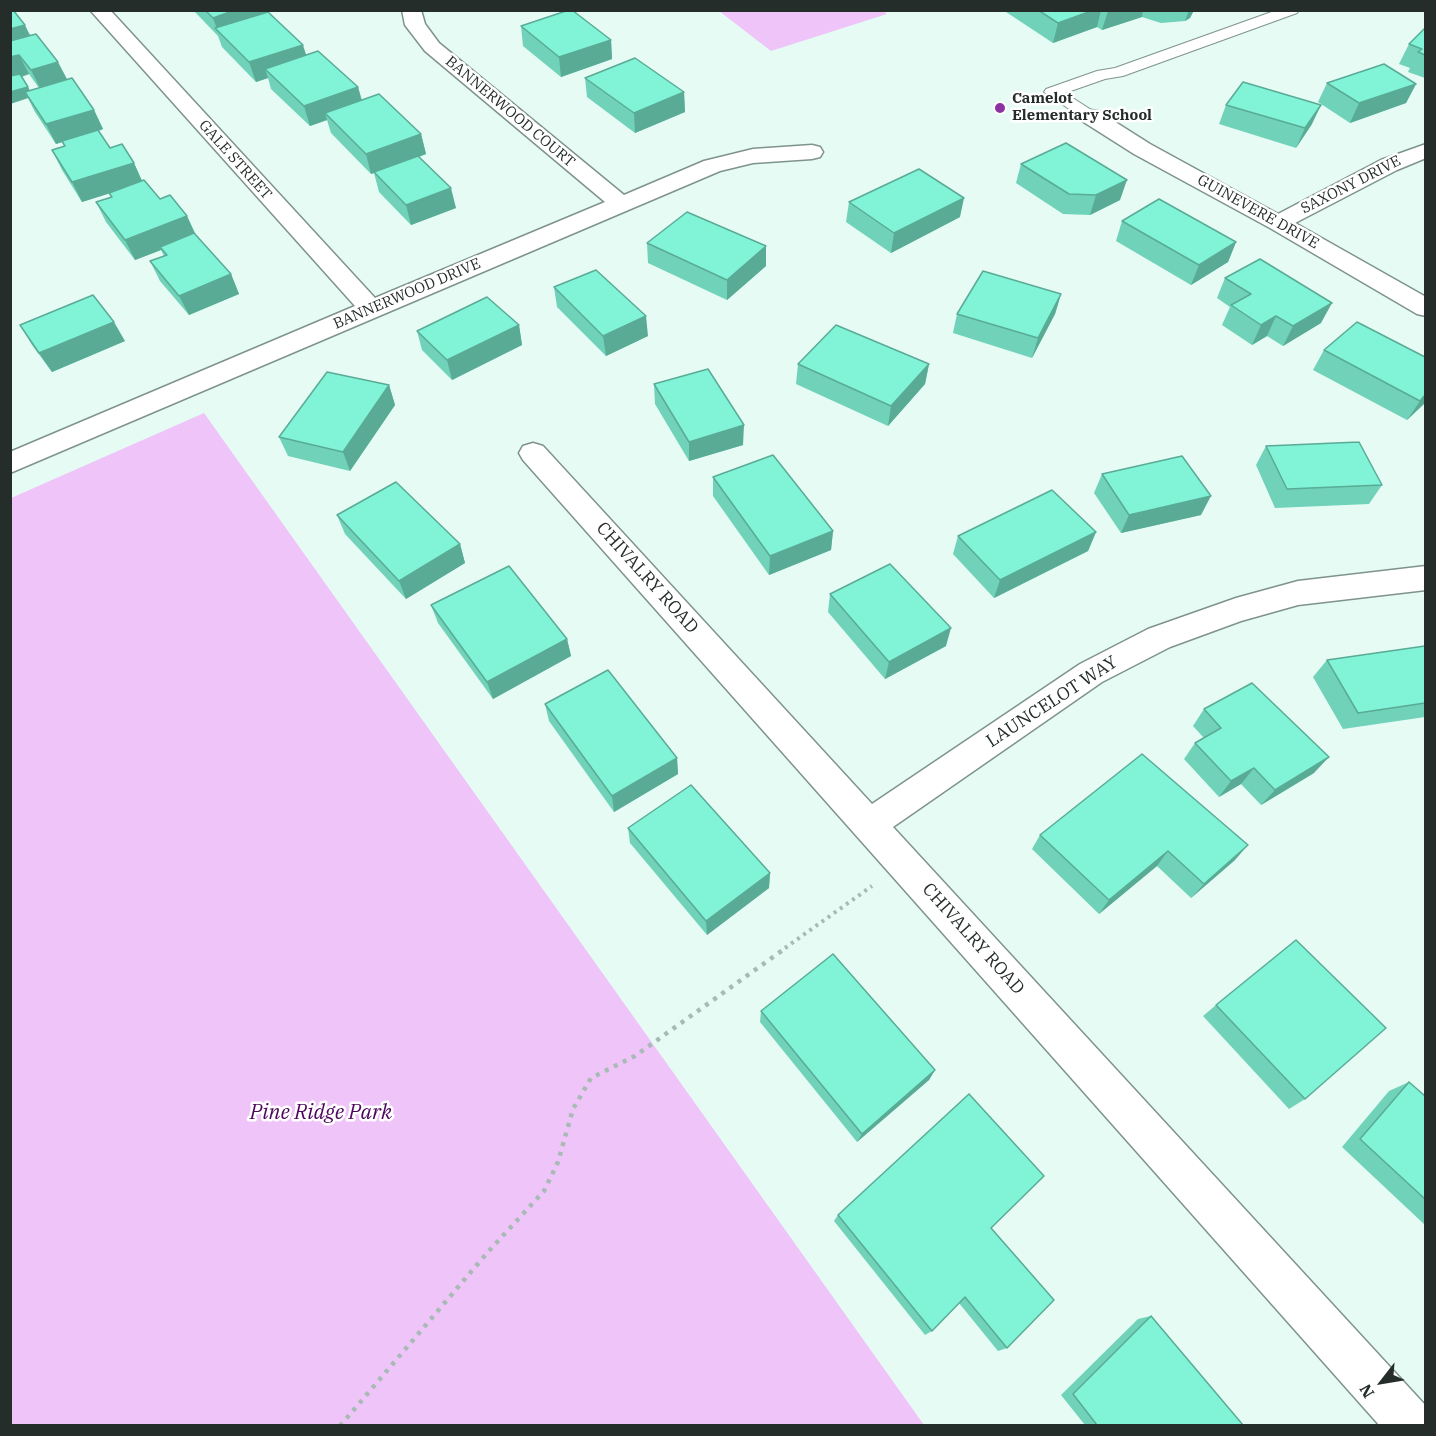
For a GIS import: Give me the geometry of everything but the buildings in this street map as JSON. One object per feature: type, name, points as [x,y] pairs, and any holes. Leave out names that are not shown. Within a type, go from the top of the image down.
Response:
[{"type":"street","name":"GALE STREET","points":[[99,10],[371,309]]},
{"type":"street","name":"BANNERWOOD COURT","points":[[411,10],[415,25],[432,47],[621,204]]},
{"type":"street","name":"GUINEVERE DRIVE","points":[[1090,116],[1142,149],[1278,223],[1425,308]]},
{"type":"street","name":"SAXONY DRIVE","points":[[1278,223],[1389,165],[1425,150]]},
{"type":"street","name":"BANNERWOOD DRIVE","points":[[10,463],[712,166],[753,156],[812,152]]},
{"type":"street","name":"CHIVALRY ROAD","points":[[533,453],[1412,1425]]},
{"type":"street","name":"LAUNCELOT WAY","points":[[870,824],[1091,673],[1159,638],[1236,610],[1298,593],[1425,578]]},
{"type":"lane","points":[[1103,74],[1107,66],[1256,10]]},
{"type":"lane","points":[[1090,116],[1052,92],[1103,74],[1117,74],[1292,10]]},
{"type":"path","points":[[340,1425],[487,1253],[544,1191],[558,1162],[573,1109],[591,1078],[635,1056],[904,863]]},
{"type":"green space","points":[[882,10],[887,14],[771,51],[719,11]]},
{"type":"green space","name":"Pine Ridge Park","points":[[204,413],[924,1425],[11,1425],[11,498]]},
{"type":"place","name":"Camelot Elementary School","points":[[1000,108]]}]
